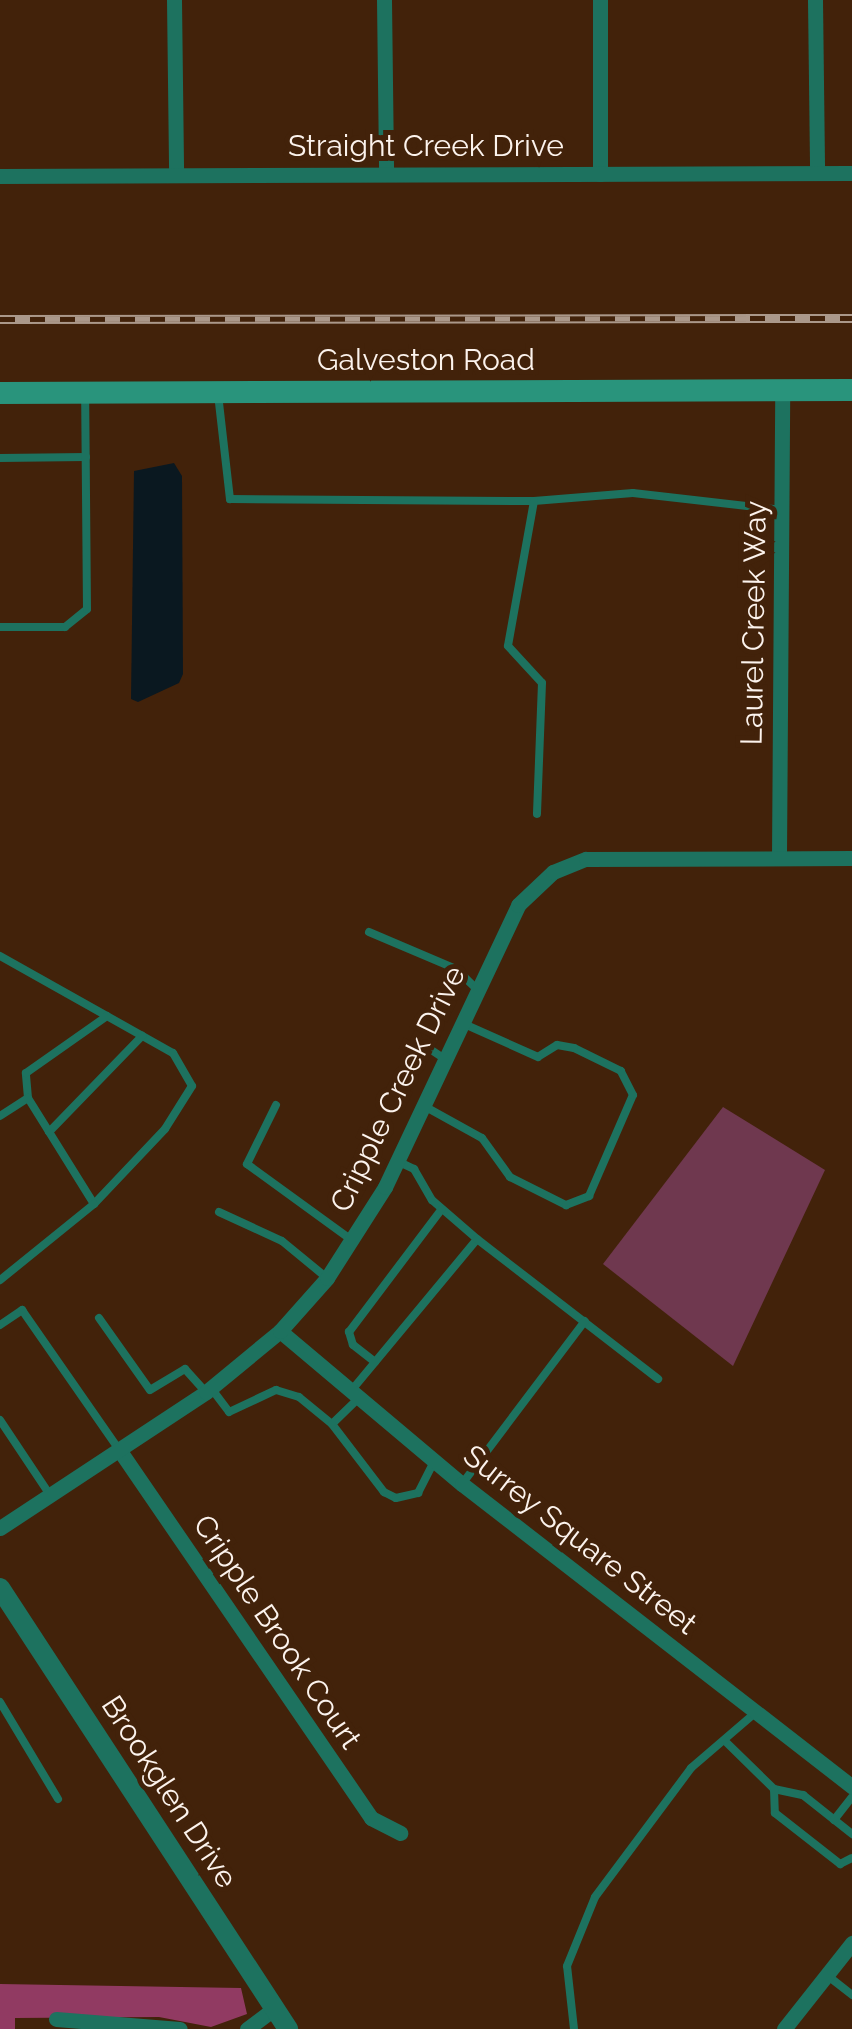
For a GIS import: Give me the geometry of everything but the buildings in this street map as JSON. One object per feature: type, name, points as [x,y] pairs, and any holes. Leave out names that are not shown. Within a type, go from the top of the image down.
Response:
[{"type":"main road","name":"Galveston Road","points":[[0,393],[852,390]]},
{"type":"street","points":[[174,0],[176,174]]},
{"type":"street","points":[[384,0],[386,174]]},
{"type":"street","points":[[600,0],[600,174]]},
{"type":"street","points":[[815,0],[816,173]]},
{"type":"street","name":"Straight Creek Drive","points":[[0,176],[852,173]]},
{"type":"street","name":"Laurel Creek Way","points":[[779,856],[782,391]]},
{"type":"street","name":"Cripple Creek Drive","points":[[0,1528],[209,1390],[280,1331],[327,1278],[353,1241],[397,1162],[518,905],[553,872],[586,859],[852,858]]},
{"type":"street","name":"Surrey Square Street","points":[[280,1331],[462,1484],[852,1787]]},
{"type":"street","name":"Cripple Brook Court","points":[[120,1451],[372,1818],[400,1833]]},
{"type":"street","name":"Brookglen Drive","points":[[0,1588],[288,2029]]},
{"type":"street","points":[[784,2029],[852,1942]]},
{"type":"street","points":[[248,2029],[275,2008]]},
{"type":"street","points":[[56,2019],[180,2029]]},
{"type":"lane","points":[[0,626],[66,626],[84,616],[85,392]]},
{"type":"lane","points":[[218,392],[230,499],[534,501],[633,493],[716,508],[783,510]]},
{"type":"lane","points":[[0,458],[86,457]]},
{"type":"lane","points":[[534,501],[508,646],[542,684],[537,814]]},
{"type":"lane","points":[[369,932],[456,968],[478,990]]},
{"type":"lane","points":[[0,956],[173,1053],[192,1086],[165,1129],[94,1204],[0,1280]]},
{"type":"lane","points":[[94,1204],[28,1098],[26,1073],[107,1016]]},
{"type":"lane","points":[[424,1106],[482,1138],[510,1176],[566,1205],[590,1196],[633,1095],[621,1071],[574,1048],[557,1045],[538,1058],[462,1023]]},
{"type":"lane","points":[[49,1132],[142,1036]]},
{"type":"lane","points":[[424,1045],[445,1059]]},
{"type":"lane","points":[[0,1116],[28,1098]]},
{"type":"lane","points":[[276,1105],[247,1164],[353,1241]]},
{"type":"lane","points":[[397,1162],[414,1170],[441,1210],[658,1379]]},
{"type":"lane","points":[[375,1362],[353,1345],[349,1332],[441,1210]]},
{"type":"lane","points":[[219,1212],[282,1240],[327,1278]]},
{"type":"lane","points":[[332,1424],[375,1362],[477,1238]]},
{"type":"lane","points":[[0,1325],[22,1310],[120,1451]]},
{"type":"lane","points":[[99,1318],[150,1390],[185,1370],[237,1412],[287,1391],[332,1424],[384,1492],[396,1498],[418,1492],[434,1461]]},
{"type":"lane","points":[[462,1484],[585,1321]]},
{"type":"lane","points":[[0,1420],[50,1496]]},
{"type":"lane","points":[[0,1702],[58,1800]]},
{"type":"lane","points":[[574,2029],[567,1966],[596,1897],[691,1768],[726,1742],[756,1712]]},
{"type":"lane","points":[[726,1742],[774,1788],[803,1795],[852,1834]]},
{"type":"lane","points":[[774,1788],[775,1814],[840,1864],[852,1858]]},
{"type":"lane","points":[[834,1820],[852,1796]]},
{"type":"lane","points":[[826,1975],[852,1995]]},
{"type":"shaded area","points":[[174,463],[182,476],[183,674],[179,683],[138,702],[131,699],[134,471]]},
{"type":"shaded area","points":[[723,1107],[825,1170],[733,1366],[603,1264]]},
{"type":"shaded area","points":[[0,1984],[241,1988],[247,2014],[211,2027],[159,2017],[15,2018],[15,2029],[0,2029]]},
{"type":"railway","points":[[0,319],[852,318]]}]
